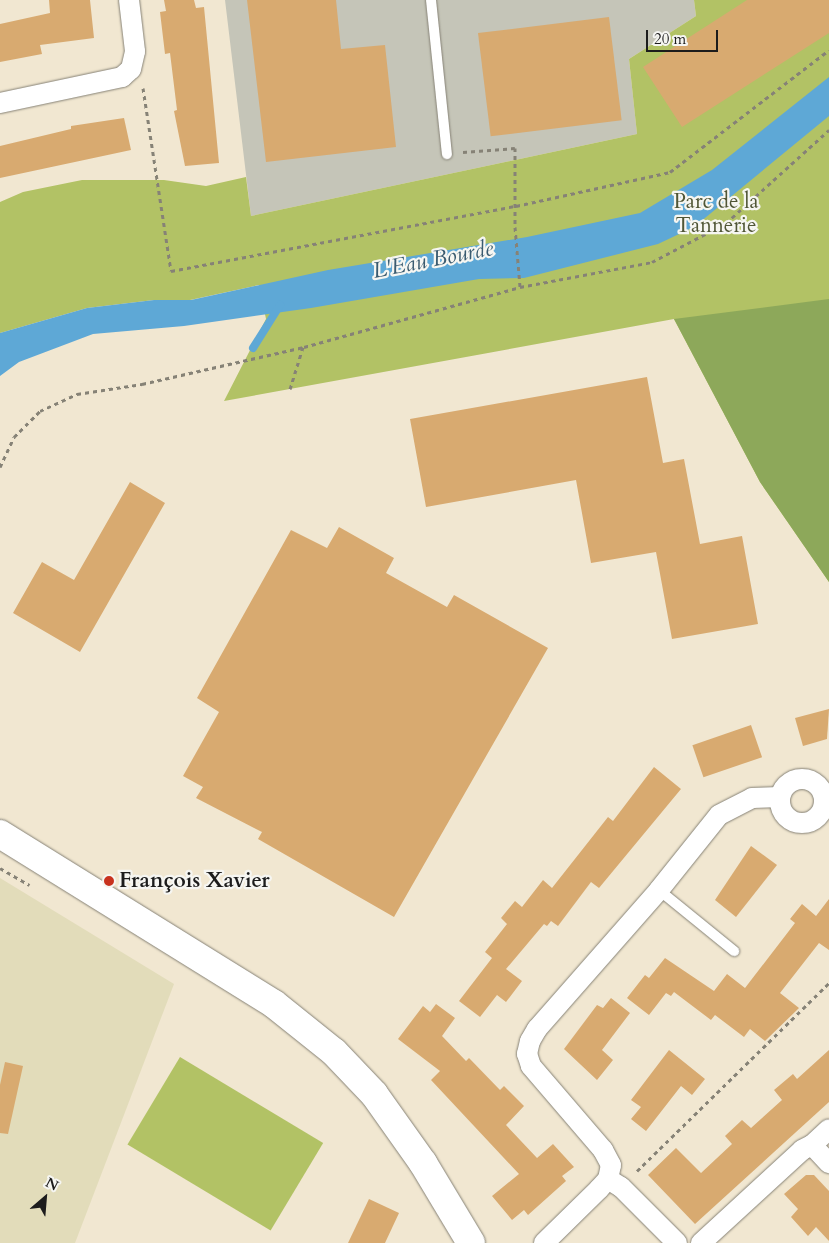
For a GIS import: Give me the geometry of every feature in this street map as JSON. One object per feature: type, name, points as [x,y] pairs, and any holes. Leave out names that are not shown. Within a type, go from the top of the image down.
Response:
[{"type":"street","points":[[0,103],[114,80],[131,69],[135,51],[128,0]]},
{"type":"street","points":[[677,1243],[614,1183],[611,1164],[603,1150],[531,1066],[527,1054],[537,1029],[659,890],[719,815],[752,798],[780,797]]},
{"type":"street","points":[[0,834],[274,1004],[334,1052],[380,1102],[423,1163],[471,1243]]},
{"type":"street","points":[[701,1243],[829,1129]]},
{"type":"street","points":[[812,1144],[829,1163]]},
{"type":"street","points":[[544,1243],[614,1183]]},
{"type":"lane","points":[[431,0],[447,154]]},
{"type":"lane","points":[[659,890],[734,951]]},
{"type":"path","points":[[131,69],[141,74],[172,271],[516,206],[670,172],[829,50]]},
{"type":"path","points":[[0,467],[14,437],[40,412],[77,394],[142,384],[304,347],[520,287],[652,262],[726,223],[829,130]]},
{"type":"path","points":[[447,154],[516,148],[516,227],[520,287]]},
{"type":"path","points":[[290,389],[304,347]]},
{"type":"path","points":[[0,868],[35,888]]},
{"type":"path","points":[[614,1183],[829,983]]},
{"type":"shaded area","points":[[225,0],[694,0],[696,16],[629,59],[637,134],[251,216]]},
{"type":"shaded area","points":[[0,878],[174,984],[75,1243],[0,1243]]},
{"type":"green space","name":"Parc de la Tannerie","points":[[694,0],[829,0],[829,582],[760,482],[674,319],[224,401],[266,319],[259,285],[190,300],[154,300],[87,308],[0,333],[0,202],[23,192],[82,180],[164,180],[206,186],[246,177],[251,216],[637,134],[629,59],[696,16]]},
{"type":"green space","points":[[829,299],[829,582],[760,482],[674,319]]},
{"type":"green space","points":[[180,1057],[323,1143],[271,1230],[127,1144]]},
{"type":"water","name":"L'Eau Bourde","points":[[829,77],[829,116],[694,227],[658,244],[524,278],[479,279],[311,308],[184,326],[93,334],[19,362],[0,376],[0,333],[87,308],[154,300],[191,300],[328,270],[527,237],[640,213],[712,170]]},
{"type":"building","points":[[49,0],[90,0],[94,38],[40,45],[42,54],[0,62],[0,24],[50,13]]},
{"type":"building","points":[[164,0],[194,0],[196,8],[204,7],[219,163],[185,166],[174,111],[177,110],[170,53],[165,54],[160,12],[166,11]]},
{"type":"building","points":[[247,0],[336,0],[341,49],[385,45],[396,147],[266,162]]},
{"type":"building","points":[[747,0],[829,0],[829,33],[682,127],[643,67]]},
{"type":"building","points":[[609,17],[622,120],[491,136],[478,33]]},
{"type":"building","points":[[124,118],[131,150],[0,178],[0,146],[71,129],[71,126]]},
{"type":"building","points":[[647,377],[663,463],[684,459],[700,544],[742,536],[758,624],[672,639],[656,552],[591,563],[576,480],[426,507],[410,419]]},
{"type":"building","points":[[130,482],[165,503],[80,652],[13,613],[42,562],[74,580]]},
{"type":"building","points":[[339,527],[394,558],[386,573],[447,607],[454,595],[548,648],[394,917],[258,839],[262,832],[196,798],[203,787],[183,776],[219,712],[197,698],[291,530],[327,548]]},
{"type":"building","points":[[829,709],[827,739],[803,746],[795,718]]},
{"type":"building","points":[[751,725],[762,757],[703,777],[692,745]]},
{"type":"building","points":[[654,767],[681,789],[599,888],[591,882],[558,926],[551,921],[547,926],[544,924],[506,969],[522,981],[506,1002],[497,995],[480,1017],[459,1001],[492,958],[485,952],[507,924],[501,918],[515,901],[522,907],[543,880],[552,888],[608,817],[613,821]]},
{"type":"building","points":[[751,846],[777,865],[736,917],[715,900]]},
{"type":"building","points":[[829,899],[829,950],[819,943],[780,993],[799,1008],[765,1041],[750,1029],[744,1037],[715,1015],[711,1020],[674,992],[671,996],[666,993],[649,1015],[627,998],[645,975],[649,978],[665,958],[714,991],[727,974],[745,988],[795,923],[790,919],[802,904],[816,916]]},
{"type":"building","points":[[611,998],[630,1013],[602,1050],[613,1060],[597,1080],[564,1049],[597,1005],[603,1008]]},
{"type":"building","points":[[436,1004],[455,1018],[442,1036],[466,1061],[469,1058],[500,1090],[504,1086],[524,1106],[506,1125],[537,1158],[553,1144],[574,1167],[562,1176],[566,1181],[528,1215],[524,1210],[512,1220],[492,1196],[519,1174],[431,1080],[440,1071],[398,1039],[423,1006],[430,1012]]},
{"type":"building","points":[[669,1050],[705,1079],[692,1095],[681,1086],[646,1131],[631,1119],[641,1107],[631,1100]]},
{"type":"building","points":[[829,1050],[829,1102],[695,1224],[648,1175],[676,1148],[701,1173],[732,1144],[725,1136],[742,1120],[751,1128],[782,1100],[774,1090],[793,1074],[797,1079]]},
{"type":"building","points":[[5,1062],[23,1066],[8,1134],[0,1133],[0,1085]]},
{"type":"building","points":[[806,1175],[814,1175],[829,1191],[829,1241],[816,1227],[808,1236],[791,1217],[798,1209],[784,1194]]},
{"type":"building","points":[[369,1199],[399,1213],[385,1243],[348,1243]]},
{"type":"waterway","points":[[253,348],[280,305]]},
{"type":"place","name":"François Xavier","points":[[109,881]]}]
